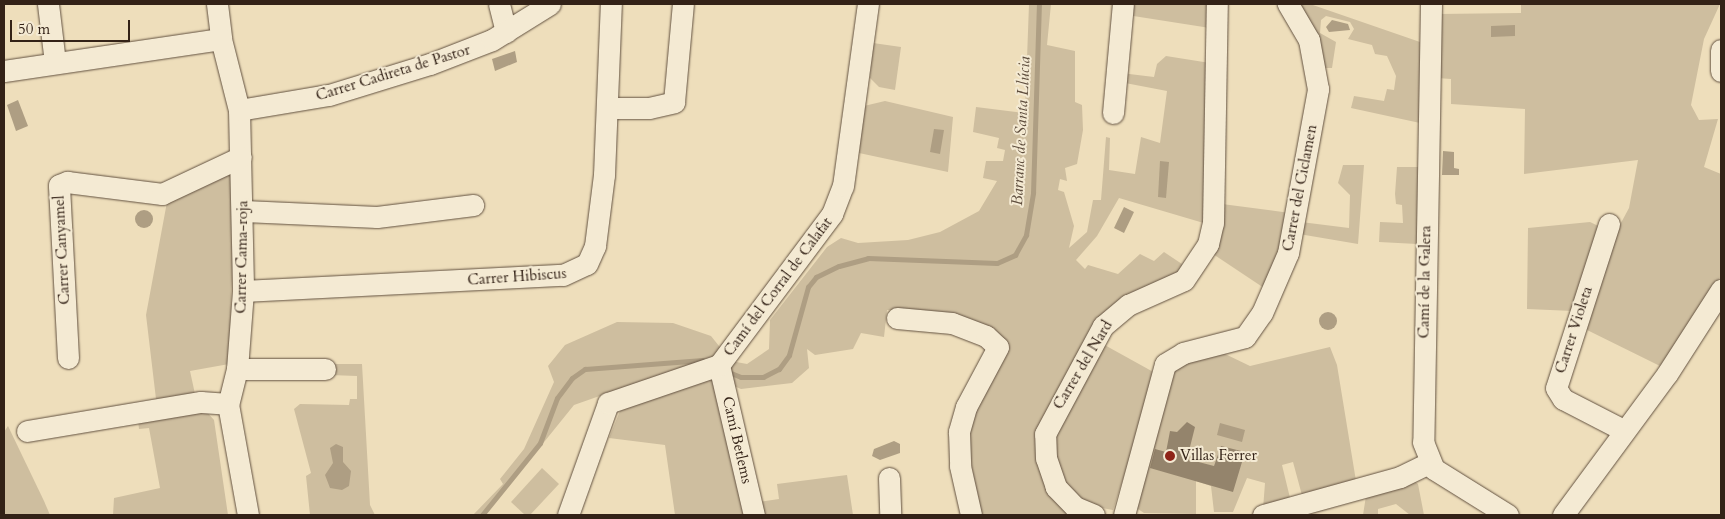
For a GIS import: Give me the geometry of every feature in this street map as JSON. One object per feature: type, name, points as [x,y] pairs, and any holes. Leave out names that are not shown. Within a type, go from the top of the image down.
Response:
[{"type":"street","points":[[48,4],[55,63]]},
{"type":"street","points":[[217,4],[221,39],[239,110]]},
{"type":"street","points":[[499,4],[506,32]]},
{"type":"street","name":"Carrer Cadireta de Pastor","points":[[239,110],[360,87],[455,55],[506,32],[550,4]]},
{"type":"street","name":"Carrer Hibiscus","points":[[243,291],[575,272],[587,264],[595,246],[608,108],[612,4]]},
{"type":"street","points":[[608,108],[663,107],[674,102],[683,4]]},
{"type":"street","name":"Camí del Corral de Calafat","points":[[568,515],[608,403],[719,365],[839,202],[868,4]]},
{"type":"street","points":[[1112,113],[1123,4]]},
{"type":"street","name":"Carrer del Nard","points":[[1094,515],[1075,507],[1056,487],[1046,458],[1045,434],[1107,321],[1128,305],[1184,280],[1208,244],[1213,223],[1217,4]]},
{"type":"street","name":"Carrer del Ciclamen","points":[[1124,515],[1165,364],[1183,353],[1245,337],[1266,304],[1288,253],[1318,89],[1309,40],[1288,4]]},
{"type":"street","name":"Camí de la Galera","points":[[1429,462],[1423,442],[1431,4]]},
{"type":"street","points":[[4,71],[221,39]]},
{"type":"street","points":[[1721,50],[1721,71]]},
{"type":"street","name":"Carrer Cama-roja","points":[[239,110],[244,211],[243,291],[238,369],[228,404],[248,515]]},
{"type":"street","name":"Carrer Canyamel","points":[[68,358],[60,185],[67,182],[162,194],[241,157]]},
{"type":"street","points":[[244,211],[377,217],[473,205]]},
{"type":"street","name":"Carrer Violeta","points":[[1609,224],[1556,388],[1563,399],[1623,430]]},
{"type":"street","points":[[1563,515],[1623,430],[1667,374],[1721,290]]},
{"type":"street","points":[[897,318],[952,323],[986,336],[998,347],[966,408],[959,432],[960,466],[971,515]]},
{"type":"street","name":"Camí Betlems","points":[[719,365],[754,515]]},
{"type":"street","points":[[238,369],[325,369]]},
{"type":"street","points":[[27,432],[201,402],[228,404]]},
{"type":"street","points":[[1263,515],[1400,477],[1429,462],[1441,475],[1508,515]]},
{"type":"street","points":[[889,478],[890,515]]},
{"type":"shaded area","points":[[1029,4],[1051,4],[1047,45],[1075,51],[1075,102],[1082,105],[1083,130],[1077,164],[1065,168],[1067,181],[1060,179],[1058,190],[1064,192],[1074,226],[1069,248],[1087,232],[1093,200],[1101,200],[1106,137],[1110,138],[1109,170],[1135,174],[1141,137],[1160,143],[1167,91],[1120,82],[1121,73],[1154,77],[1157,64],[1166,56],[1210,63],[1207,224],[1119,198],[1097,236],[1076,260],[1085,269],[1088,265],[1118,274],[1140,254],[1154,261],[1164,252],[1188,268],[1129,300],[1040,442],[1081,515],[977,515],[967,421],[1005,350],[922,312],[887,310],[884,337],[861,333],[853,349],[815,355],[807,349],[809,368],[792,383],[741,389],[715,378],[744,504],[779,499],[777,484],[847,475],[853,515],[675,515],[665,445],[609,438],[620,411],[689,383],[645,380],[574,405],[495,503],[482,515],[473,515],[503,484],[500,479],[524,449],[554,382],[548,366],[565,345],[617,322],[673,323],[711,336],[731,361],[747,364],[769,349],[770,320],[827,247],[841,238],[858,243],[908,240],[940,232],[979,211],[997,181],[983,178],[986,161],[1003,161],[1005,150],[997,148],[999,138],[973,132],[976,107],[1025,113]]},
{"type":"shaded area","points":[[1129,4],[1213,4],[1210,28],[1127,15]]},
{"type":"shaded area","points":[[1297,4],[1310,4],[1420,42],[1420,123],[1351,108],[1354,96],[1384,101],[1387,89],[1394,90],[1396,76],[1387,56],[1375,54],[1372,45],[1348,39],[1354,29],[1350,22],[1326,16],[1321,20],[1320,33],[1336,42],[1332,68],[1323,68]]},
{"type":"shaded area","points":[[1521,4],[1720,4],[1704,39],[1691,105],[1699,120],[1718,119],[1704,167],[1721,174],[1721,276],[1660,366],[1583,328],[1573,311],[1527,309],[1528,228],[1590,222],[1615,234],[1629,208],[1638,160],[1524,174],[1525,109],[1451,104],[1451,79],[1437,78],[1438,14],[1521,13]]},
{"type":"shaded area","points":[[1332,20],[1348,24],[1350,30],[1329,32],[1326,27]]},
{"type":"shaded area","points":[[1515,25],[1515,36],[1491,37],[1491,26]]},
{"type":"shaded area","points":[[873,43],[901,47],[895,90],[879,87],[870,78]]},
{"type":"shaded area","points":[[515,51],[517,62],[495,71],[492,59]]},
{"type":"shaded area","points":[[18,100],[28,126],[16,131],[7,105]]},
{"type":"shaded area","points":[[885,101],[953,117],[948,172],[859,153],[864,106]]},
{"type":"shaded area","points":[[934,129],[944,130],[940,154],[930,152]]},
{"type":"shaded area","points":[[1443,151],[1454,152],[1454,168],[1459,169],[1459,175],[1442,175]]},
{"type":"shaded area","points":[[1160,161],[1169,162],[1166,198],[1158,197]]},
{"type":"shaded area","points":[[1343,165],[1364,165],[1358,244],[1299,234],[1301,222],[1349,228],[1350,195],[1338,183]]},
{"type":"shaded area","points":[[1397,167],[1420,167],[1417,244],[1379,242],[1380,222],[1403,223],[1402,205],[1396,204]]},
{"type":"shaded area","points":[[236,171],[229,364],[190,371],[195,394],[156,399],[146,315],[167,202]]},
{"type":"shaded area","points":[[1222,204],[1290,213],[1267,290],[1213,254]]},
{"type":"shaded area","points":[[1124,207],[1134,212],[1124,233],[1114,228]]},
{"type":"shaded area","points":[[144,210],[150,213],[153,219],[150,225],[144,228],[138,225],[135,219],[138,213]]},
{"type":"shaded area","points":[[1328,312],[1334,315],[1337,321],[1334,327],[1328,330],[1322,327],[1319,321],[1322,315]]},
{"type":"shaded area","points":[[1101,343],[1157,374],[1113,510],[1091,506],[1065,489],[1051,435]]},
{"type":"shaded area","points":[[1330,347],[1337,365],[1356,481],[1303,499],[1293,462],[1282,465],[1291,502],[1263,509],[1265,483],[1247,478],[1233,512],[1214,512],[1211,486],[1196,481],[1196,514],[1144,513],[1135,507],[1174,365],[1223,353],[1250,366]]},
{"type":"shaded area","points":[[330,364],[362,364],[370,505],[375,515],[310,515],[306,476],[311,473],[294,409],[300,404],[349,405],[350,399],[357,399],[357,376],[330,375]]},
{"type":"shaded area","points":[[205,410],[214,420],[228,515],[113,515],[114,498],[160,488],[149,428],[139,429],[138,420]]},
{"type":"shaded area","points":[[1220,423],[1245,430],[1242,442],[1217,435]]},
{"type":"shaded area","points":[[8,426],[50,515],[4,515],[4,432]]},
{"type":"shaded area","points":[[894,441],[900,444],[900,453],[880,460],[872,456],[874,449]]},
{"type":"shaded area","points":[[336,444],[343,447],[343,462],[351,471],[349,486],[342,490],[330,488],[325,475],[333,463],[330,448]]},
{"type":"shaded area","points":[[542,468],[559,484],[530,515],[525,515],[511,502]]},
{"type":"shaded area","points":[[1413,480],[1418,484],[1424,515],[1410,515],[1396,504],[1378,509],[1378,515],[1363,515],[1366,496]]},
{"type":"building","name":"Villas Ferrer","points":[[1187,422],[1195,427],[1187,459],[1214,466],[1221,446],[1245,452],[1233,492],[1150,468],[1155,449],[1166,452],[1170,431],[1177,432]]},
{"type":"waterway","name":"Barranc de Santa Llúcia","points":[[726,371],[741,377],[763,377],[779,369],[789,355],[808,287],[816,277],[839,266],[868,258],[997,263],[1015,255],[1026,235],[1033,193],[1039,4]]},
{"type":"waterway","name":"Barranc de Santa Llúcia","points":[[482,515],[540,443],[557,398],[572,378],[585,369],[703,360]]},
{"type":"place","name":"Villas Ferrer","points":[[1170,456]]}]
